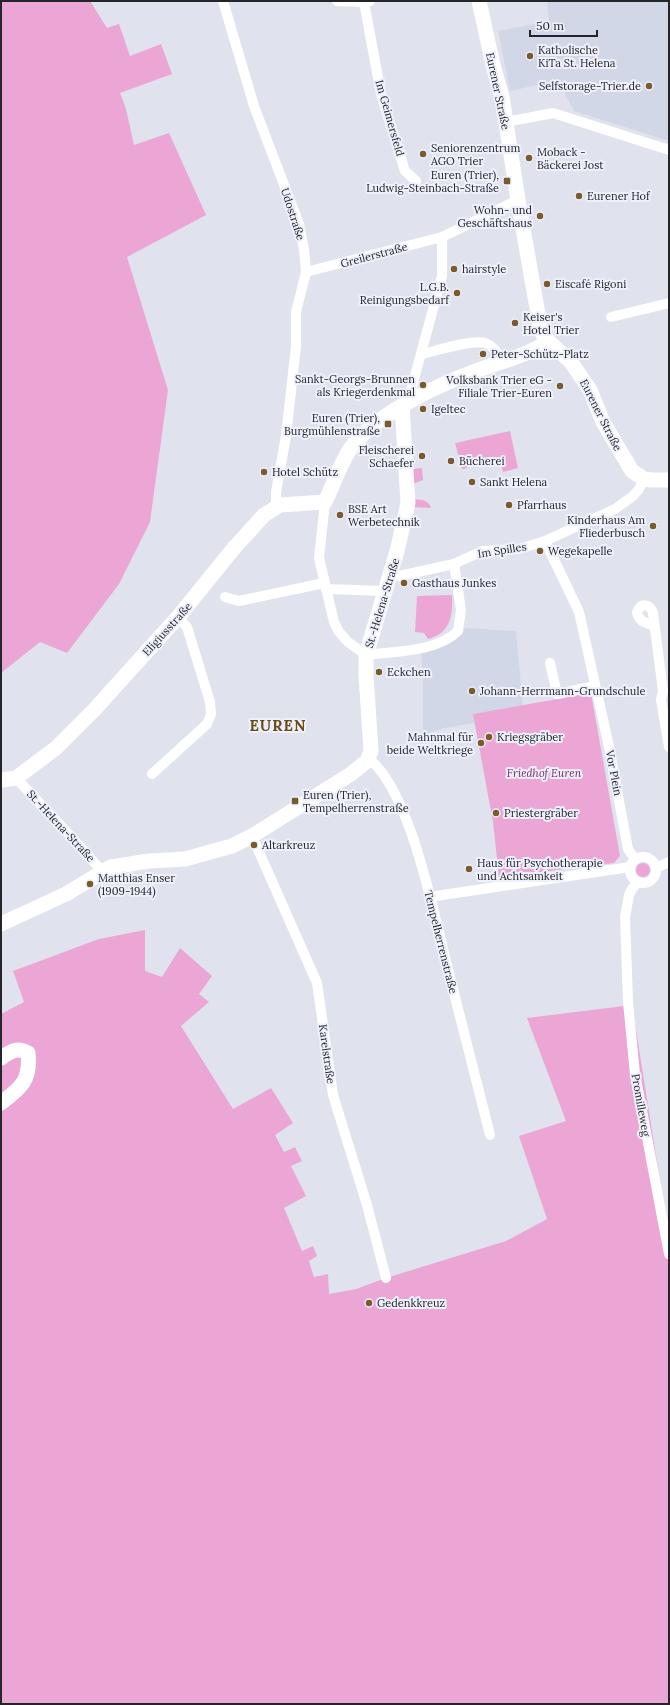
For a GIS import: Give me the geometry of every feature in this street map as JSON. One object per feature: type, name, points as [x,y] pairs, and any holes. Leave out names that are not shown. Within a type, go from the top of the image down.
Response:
[{"type":"street","name":"Udostraße","points":[[223,1],[254,106],[299,224],[304,249],[306,272],[296,312],[296,346],[286,436],[276,492],[276,507]]},
{"type":"street","points":[[337,1],[367,2]]},
{"type":"street","name":"Eurener Straße","points":[[479,1],[493,65],[502,97],[541,331],[548,340],[571,362],[590,390],[603,422],[620,453],[632,471],[644,479]]},
{"type":"street","name":"Im Geimersfeld","points":[[367,2],[381,94],[405,171],[416,181]]},
{"type":"street","points":[[506,122],[553,113],[669,150]]},
{"type":"street","points":[[402,406],[410,394],[442,276],[442,237],[518,200]]},
{"type":"street","name":"Greilerstraße","points":[[306,272],[442,237]]},
{"type":"street","points":[[611,317],[669,303]]},
{"type":"street","points":[[454,564],[461,610],[458,631],[443,642],[422,648],[366,655],[348,642],[334,622],[319,558],[324,502],[353,445],[372,427],[410,400],[470,373],[530,352],[548,340]]},
{"type":"street","points":[[422,354],[473,342],[485,343],[496,351],[501,361]]},
{"type":"street","name":"St.-Helena-Straße","points":[[8,779],[75,840],[102,871],[111,867],[129,863],[185,860],[232,846],[252,836],[351,774],[370,755],[366,655],[391,574],[408,503],[402,406]]},
{"type":"street","points":[[644,479],[669,480]]},
{"type":"street","name":"Im Spilles","points":[[391,574],[399,576],[454,564],[482,552],[519,549],[545,541],[615,509],[633,496],[639,489],[644,479]]},
{"type":"street","name":"Eligiusstraße","points":[[8,779],[56,748],[94,710],[178,617],[243,536],[264,515],[276,507],[289,504],[324,502]]},
{"type":"street","name":"Vor Plein","points":[[545,541],[579,612],[608,742],[628,849],[633,863]]},
{"type":"street","points":[[225,597],[239,601],[325,586],[385,591]]},
{"type":"street","points":[[152,774],[207,724],[210,714],[210,702],[188,627],[178,617]]},
{"type":"street","points":[[654,626],[663,691],[661,700],[669,747]]},
{"type":"street","points":[[550,663],[557,694],[595,686]]},
{"type":"street","name":"Tempelherrenstraße","points":[[370,755],[385,777],[408,822],[429,897],[490,1135]]},
{"type":"street","name":"Karelstraße","points":[[252,836],[317,983],[333,1095],[367,1205],[386,1278]]},
{"type":"street","points":[[429,897],[633,863],[647,857],[653,861],[656,868],[655,876],[646,883],[638,882],[632,878],[633,863]]},
{"type":"street","points":[[656,868],[669,862]]},
{"type":"street","points":[[1,924],[66,894],[102,871]]},
{"type":"street","name":"Promilleweg","points":[[638,882],[632,889],[625,910],[626,954],[635,1074],[669,1254]]},
{"type":"street","points":[[1,1058],[15,1049],[21,1049],[28,1053],[30,1066],[28,1076],[16,1092],[1,1103]]},
{"type":"shaded area","points":[[547,1],[669,1],[669,141],[574,111],[565,94],[561,80],[510,91],[498,31],[549,21]]},
{"type":"shaded area","name":"Johann-Herrmann-Grundschule","points":[[466,628],[516,631],[523,706],[474,714],[475,723],[444,728],[423,735],[423,676],[421,652],[444,646]]},
{"type":"green space","points":[[1,1],[90,1],[107,28],[119,24],[130,56],[161,44],[172,74],[120,93],[126,109],[134,145],[169,133],[206,215],[127,257],[168,390],[150,522],[119,584],[67,653],[40,642],[1,673]]},
{"type":"green space","points":[[510,431],[518,468],[503,472],[501,464],[492,466],[488,462],[480,465],[479,463],[468,467],[467,465],[467,468],[462,469],[455,443]]},
{"type":"green space","points":[[422,468],[423,480],[413,484],[413,469]]},
{"type":"green space","points":[[412,499],[426,501],[431,508],[412,507]]},
{"type":"green space","points":[[452,595],[451,616],[446,628],[442,632],[428,639],[424,633],[415,632],[417,596]]},
{"type":"green space","name":"Friedhof Euren","points":[[591,693],[620,856],[614,863],[499,877],[493,822],[473,714]]},
{"type":"green space","points":[[643,863],[648,865],[650,870],[648,875],[643,877],[638,875],[636,870],[638,865]]},
{"type":"green space","points":[[145,930],[145,971],[162,977],[180,948],[212,976],[199,994],[209,1002],[181,1026],[233,1109],[271,1088],[293,1123],[275,1135],[284,1152],[295,1147],[302,1161],[291,1166],[306,1196],[284,1208],[302,1251],[313,1246],[317,1256],[309,1261],[314,1277],[328,1274],[329,1294],[356,1289],[386,1278],[506,1241],[547,1219],[519,1136],[566,1121],[527,1018],[632,1005],[669,1237],[669,1704],[1,1704],[1,1014],[24,1002],[13,971],[99,939]]},
{"type":"place","name":"Katholische KiTa St. Helena","points":[[530,56]]},
{"type":"place","name":"Selfstorage-Trier.de","points":[[649,86]]},
{"type":"place","name":"Seniorenzentrum AGO Trier","points":[[423,154]]},
{"type":"place","name":"Moback - Bäckerei Jost","points":[[529,158]]},
{"type":"place","name":"Euren (Trier), Ludwig-Steinbach-Straße","points":[[507,181]]},
{"type":"place","name":"Eurener Hof","points":[[579,196]]},
{"type":"place","name":"Wohn- und Geschäftshaus","points":[[540,216]]},
{"type":"place","name":"hairstyle","points":[[454,269]]},
{"type":"place","name":"Eiscafé Rigoni","points":[[547,284]]},
{"type":"place","name":"L.G.B. Reinigungsbedarf","points":[[457,293]]},
{"type":"place","name":"Keiser's Hotel Trier","points":[[515,323]]},
{"type":"place","name":"Peter-Schütz-Platz","points":[[483,354]]},
{"type":"place","name":"Sankt-Georgs-Brunnen als Kriegerdenkmal","points":[[423,385]]},
{"type":"place","name":"Volksbank Trier eG - Filiale Trier-Euren","points":[[560,386]]},
{"type":"place","name":"Igeltec","points":[[423,409]]},
{"type":"place","name":"Euren (Trier), Burgmühlenstraße","points":[[388,424]]},
{"type":"place","name":"Fleischerei Schaefer","points":[[422,456]]},
{"type":"place","name":"Bücherei","points":[[451,461]]},
{"type":"place","name":"Hotel Schütz","points":[[264,472]]},
{"type":"place","name":"Sankt Helena","points":[[472,482]]},
{"type":"place","name":"Pfarrhaus","points":[[509,505]]},
{"type":"place","name":"BSE Art Werbetechnik","points":[[340,515]]},
{"type":"place","name":"Kinderhaus Am Fliederbusch","points":[[653,526]]},
{"type":"place","name":"Wegekapelle","points":[[540,551]]},
{"type":"place","name":"Gasthaus Junkes","points":[[404,583]]},
{"type":"place","name":"Eckchen","points":[[379,672]]},
{"type":"place","name":"Johann-Herrmann-Grundschule","points":[[472,691]]},
{"type":"place","name":"Kriegsgräber","points":[[489,737]]},
{"type":"place","name":"Mahnmal für beide Weltkriege","points":[[481,743]]},
{"type":"place","name":"Euren (Trier), Tempelherrenstraße","points":[[295,801]]},
{"type":"place","name":"Priestergräber","points":[[496,813]]},
{"type":"place","name":"Altarkreuz","points":[[254,845]]},
{"type":"place","name":"Haus für Psychotherapie und Achtsamkeit","points":[[469,869]]},
{"type":"place","name":"Matthias Enser (1909-1944)","points":[[90,884]]},
{"type":"place","name":"Gedenkkreuz","points":[[369,1303]]},
{"type":"district","name":"EUREN","points":[[278,725]]}]
